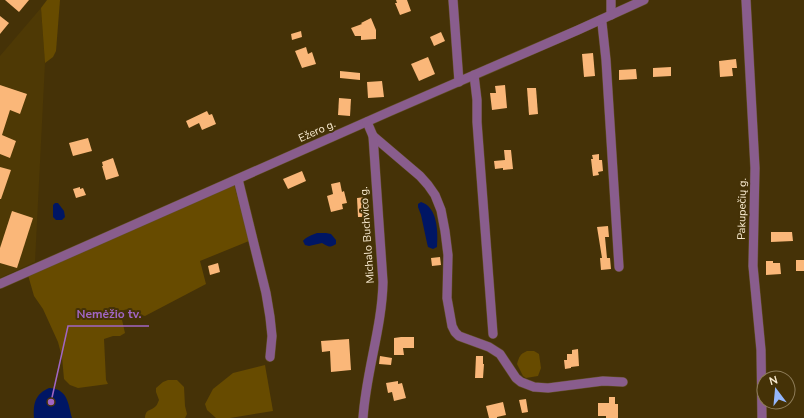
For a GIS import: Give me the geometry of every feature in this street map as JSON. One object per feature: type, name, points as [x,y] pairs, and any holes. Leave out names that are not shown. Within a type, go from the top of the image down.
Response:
[{"type":"street","points":[[453,0],[459,82]]},
{"type":"street","points":[[611,0],[611,15]]},
{"type":"street","name":"Ežero g.","points":[[0,284],[644,0]]},
{"type":"street","name":"Pakupečių g.","points":[[746,0],[754,168],[754,266],[761,350],[762,418]]},
{"type":"street","points":[[601,20],[606,60],[619,267]]},
{"type":"street","points":[[474,75],[493,334],[500,354],[516,378],[521,382],[534,387],[548,388],[603,381],[623,382]]},
{"type":"street","name":"Michalo Buchvico g.","points":[[363,418],[367,383],[383,290],[373,136],[367,122]]},
{"type":"street","points":[[373,136],[420,176],[428,185],[441,210],[447,244],[447,298],[452,326],[455,332],[459,336],[488,347],[500,354]]},
{"type":"street","points":[[238,179],[266,293],[272,336],[270,357]]},
{"type":"street","points":[[488,347],[493,334]]},
{"type":"shaded area","points":[[47,0],[60,0],[56,51],[53,57],[45,63],[41,8]]},
{"type":"shaded area","points":[[41,8],[45,63],[35,262],[0,278],[0,56]]},
{"type":"shaded area","points":[[234,184],[249,241],[200,261],[206,284],[145,316],[131,312],[128,309],[120,311],[125,333],[120,336],[113,336],[104,339],[106,380],[108,384],[78,388],[70,385],[64,379],[62,357],[58,342],[43,309],[34,296],[28,275]]},
{"type":"shaded area","points":[[421,202],[431,209],[436,221],[437,247],[433,249],[428,247],[418,207],[418,204]]},
{"type":"shaded area","points":[[58,203],[64,211],[65,217],[62,220],[56,220],[53,217],[53,205]]},
{"type":"shaded area","points":[[317,233],[331,234],[336,240],[336,244],[330,246],[322,243],[309,246],[305,245],[304,240]]},
{"type":"shaded area","points":[[527,351],[534,351],[539,354],[541,368],[538,376],[526,378],[523,376],[517,364],[520,356]]},
{"type":"shaded area","points":[[265,365],[273,411],[230,418],[216,418],[207,410],[205,404],[213,389],[233,373]]},
{"type":"shaded area","points":[[168,380],[177,380],[184,387],[187,414],[185,418],[145,418],[147,411],[154,408],[159,400],[156,388]]},
{"type":"shaded area","points":[[49,388],[60,391],[64,394],[68,402],[72,418],[34,418],[34,408],[38,396],[44,390]]},
{"type":"building","points":[[5,0],[29,0],[19,12]]},
{"type":"building","points":[[396,0],[407,0],[411,11],[400,15],[395,3],[397,3]]},
{"type":"building","points":[[0,16],[9,23],[0,34]]},
{"type":"building","points":[[371,18],[376,30],[376,39],[361,40],[361,36],[355,36],[351,28],[362,24],[361,23]]},
{"type":"building","points":[[301,31],[302,37],[292,40],[291,34]]},
{"type":"building","points":[[441,32],[445,41],[434,46],[430,37]]},
{"type":"building","points":[[306,47],[308,54],[312,52],[316,64],[302,68],[295,51]]},
{"type":"building","points":[[593,53],[595,76],[584,77],[582,54]]},
{"type":"building","points":[[428,57],[435,74],[419,81],[411,64]]},
{"type":"building","points":[[736,59],[737,68],[732,68],[733,76],[720,77],[719,61]]},
{"type":"building","points":[[671,67],[671,76],[653,77],[653,68]]},
{"type":"building","points":[[636,69],[637,79],[619,80],[619,70]]},
{"type":"building","points":[[340,71],[360,73],[360,80],[340,78]]},
{"type":"building","points":[[382,81],[384,97],[368,98],[367,82]]},
{"type":"building","points":[[0,85],[27,94],[20,114],[10,110],[2,135],[16,141],[10,158],[0,154]]},
{"type":"building","points":[[505,85],[507,108],[492,110],[490,93],[496,93],[495,86]]},
{"type":"building","points":[[527,88],[536,88],[538,114],[529,115]]},
{"type":"building","points":[[339,98],[351,99],[350,116],[338,115]]},
{"type":"building","points":[[207,111],[209,115],[212,114],[216,124],[202,130],[199,123],[189,128],[186,121]]},
{"type":"building","points":[[88,138],[92,151],[73,156],[69,143]]},
{"type":"building","points":[[504,150],[511,150],[513,169],[495,169],[494,161],[505,160]]},
{"type":"building","points":[[599,154],[599,160],[602,160],[603,171],[598,172],[599,175],[593,176],[592,155]]},
{"type":"building","points":[[113,158],[119,176],[106,180],[102,162]]},
{"type":"building","points":[[0,167],[11,170],[1,199],[0,199]]},
{"type":"building","points":[[302,171],[306,181],[288,189],[283,179]]},
{"type":"building","points":[[340,182],[342,192],[344,191],[347,203],[342,204],[343,209],[331,212],[327,196],[333,194],[331,184]]},
{"type":"building","points":[[80,187],[80,189],[83,188],[86,195],[76,198],[73,189]]},
{"type":"building","points":[[366,197],[366,217],[358,217],[357,198]]},
{"type":"building","points":[[12,211],[33,218],[17,268],[0,263],[0,248]]},
{"type":"building","points":[[608,226],[609,237],[605,237],[607,258],[610,258],[611,269],[601,270],[600,258],[602,258],[597,227]]},
{"type":"building","points":[[771,232],[792,232],[793,241],[771,242]]},
{"type":"building","points":[[440,257],[441,265],[432,266],[431,258]]},
{"type":"building","points":[[796,260],[804,260],[804,271],[796,271]]},
{"type":"building","points":[[766,261],[780,263],[781,274],[766,275]]},
{"type":"building","points":[[218,263],[220,272],[210,275],[208,266]]},
{"type":"building","points":[[414,337],[414,348],[403,348],[404,355],[394,355],[394,338]]},
{"type":"building","points":[[349,339],[351,370],[331,372],[330,351],[322,352],[321,341]]},
{"type":"building","points":[[578,349],[579,366],[565,369],[564,360],[567,360],[567,354],[572,354],[572,350]]},
{"type":"building","points":[[380,356],[392,358],[391,365],[379,364]]},
{"type":"building","points":[[476,356],[483,356],[483,378],[475,378]]},
{"type":"building","points":[[398,381],[398,384],[402,383],[406,398],[394,401],[392,392],[388,393],[386,383]]},
{"type":"building","points":[[609,397],[615,397],[615,404],[618,404],[618,418],[598,416],[598,403],[609,403]]},
{"type":"building","points":[[526,399],[528,412],[522,413],[519,400]]},
{"type":"building","points":[[503,402],[506,415],[497,418],[489,418],[486,406]]},
{"type":"place","name":"Nemėžio tv.","points":[[51,402]]}]
